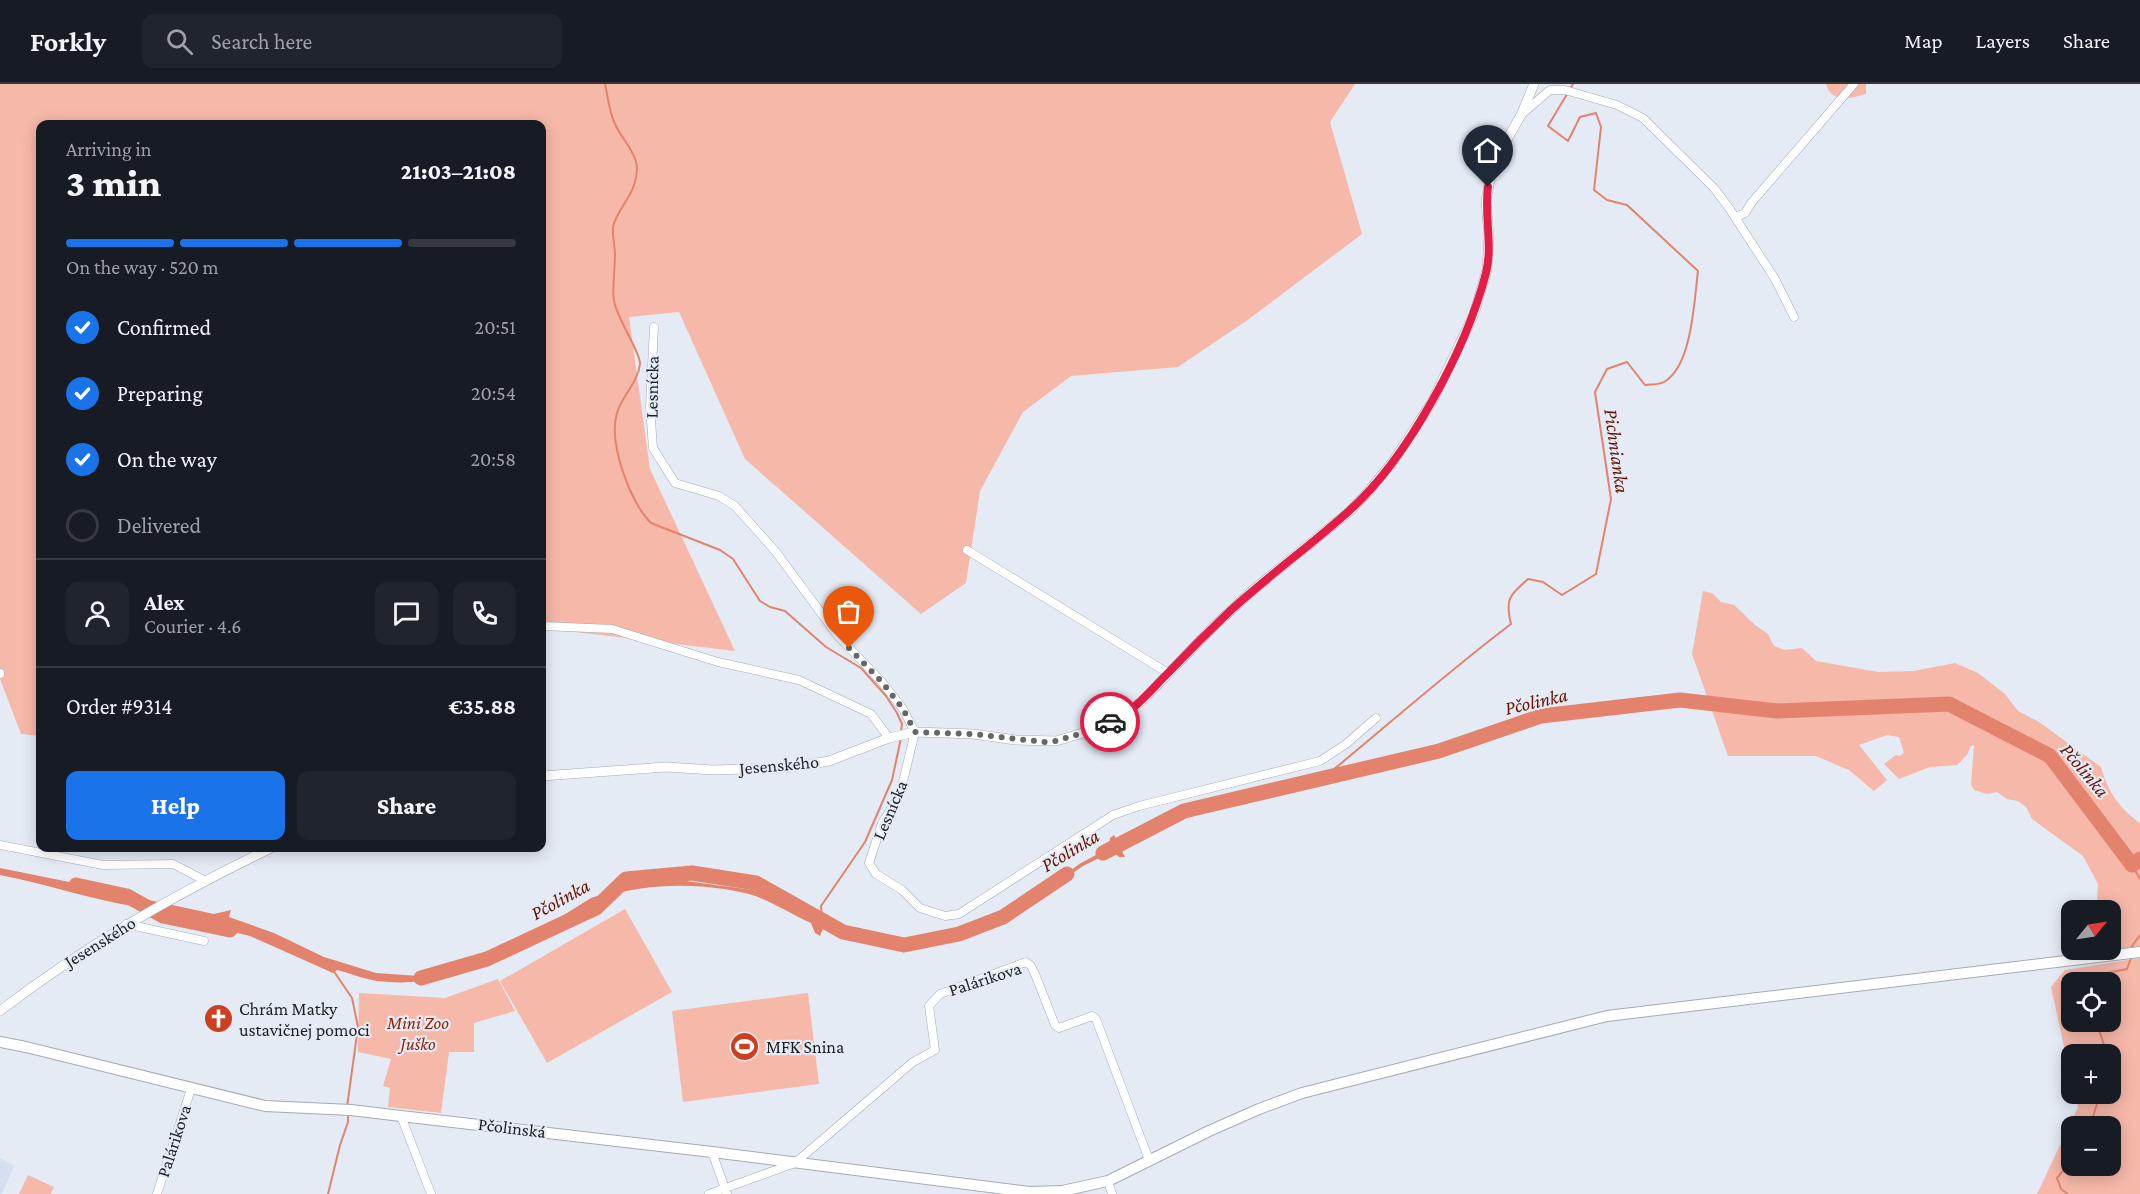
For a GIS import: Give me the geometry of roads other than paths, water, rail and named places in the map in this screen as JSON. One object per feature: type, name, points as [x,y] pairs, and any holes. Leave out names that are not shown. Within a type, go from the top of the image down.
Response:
[{"type":"main road","name":"Pčolinská","points":[[0,1042],[265,1106],[346,1110],[401,1116],[712,1152],[1027,1193],[1062,1191],[1108,1181],[1259,1109],[1302,1094],[1606,1016],[2138,953]]},
{"type":"street","name":"Jesenského","points":[[546,776],[666,767],[714,770],[785,768],[829,761],[889,738],[915,732],[1056,741],[1115,720],[1142,701],[1253,590],[1334,524],[1368,492],[1394,460],[1432,402],[1474,314],[1487,270],[1489,236],[1486,201],[1491,173],[1534,84]]},
{"type":"street","points":[[1735,217],[1745,213],[1854,84]]},
{"type":"street","points":[[1521,115],[1550,87],[1617,105],[1643,118],[1714,188],[1775,279],[1794,317]]},
{"type":"street","name":"Lesnícka","points":[[654,327],[650,408],[654,448],[675,483],[719,496],[735,506],[776,552],[838,636],[882,682],[903,709],[915,732],[900,794],[882,823],[869,863],[876,874],[902,890],[921,908],[945,916],[959,914],[1113,815],[1139,806],[1320,761],[1346,744],[1376,718]]},
{"type":"street","points":[[967,550],[1168,673]]},
{"type":"street","points":[[546,626],[612,629],[718,662],[799,680],[871,714],[889,738]]},
{"type":"street","points":[[0,845],[36,852]]},
{"type":"street","points":[[38,852],[103,864],[172,864],[204,880]]},
{"type":"street","name":"Jesenského","points":[[0,1011],[73,957],[126,924],[188,888],[263,852]]},
{"type":"street","points":[[126,924],[204,941]]},
{"type":"street","name":"Palárikova","points":[[710,1194],[726,1191],[795,1163],[913,1062],[935,1050],[929,1006],[940,994],[1026,962],[1035,974],[1055,1025],[1059,1028],[1092,1016],[1096,1019],[1149,1160]]},
{"type":"street","name":"Palárikova","points":[[156,1194],[191,1089]]},
{"type":"street","points":[[401,1116],[431,1194]]},
{"type":"street","points":[[712,1152],[726,1191]]},
{"type":"street","points":[[1108,1181],[1112,1194]]},
{"type":"waterway","points":[[605,84],[613,119],[632,151],[637,169],[634,186],[613,227],[614,301],[619,317],[637,352],[640,364],[639,371],[619,407],[615,425],[618,455],[629,487],[643,514],[651,523],[720,550],[733,559],[760,601],[770,607],[785,611],[826,647],[861,668],[886,696],[897,713],[902,724],[901,732]]},
{"type":"waterway","name":"Pichnianka","points":[[1322,779],[1511,624],[1508,609],[1510,598],[1528,579],[1543,582],[1562,595],[1596,574],[1611,499],[1595,392],[1607,369],[1627,362],[1645,385],[1664,382],[1681,362],[1693,316],[1698,271],[1627,205],[1607,200],[1594,190],[1601,127],[1596,113],[1580,117],[1568,141],[1548,126],[1573,84]]},
{"type":"waterway","name":"Pčolinka","points":[[1103,853],[1184,811],[1439,751],[1541,716],[1680,700],[1777,711],[1949,704],[2050,756],[2132,865],[2140,859]]},
{"type":"waterway","points":[[822,918],[821,906],[865,842],[892,780],[901,738]]},
{"type":"waterway","points":[[2132,865],[2140,879]]},
{"type":"waterway","name":"Pčolinka","points":[[421,978],[487,959],[596,908],[626,879],[692,873],[756,883],[843,932],[904,945],[959,934],[1003,917],[1067,874]]},
{"type":"waterway","name":"Pčolinka","points":[[76,885],[127,896],[163,916],[230,930]]},
{"type":"waterway","points":[[2130,949],[2140,935]]},
{"type":"waterway","points":[[2112,972],[2127,969],[2131,958]]},
{"type":"waterway","points":[[333,970],[352,998],[358,1027],[347,1107]]},
{"type":"waterway","points":[[2100,1032],[2104,1044]]},
{"type":"waterway","points":[[2093,1116],[2097,1104]]},
{"type":"waterway","points":[[328,1194],[348,1122],[348,1113]]},
{"type":"waterway","points":[[2061,1173],[2057,1178],[2061,1189],[2068,1194]]},
{"type":"place","name":"Chrám Matky ustavičnej pomoci","points":[[218,1019]]},
{"type":"place","name":"MFK Snina","points":[[745,1047]]},
{"type":"park label","name":"Mini Zoo Juško","points":[[418,1033]]}]
